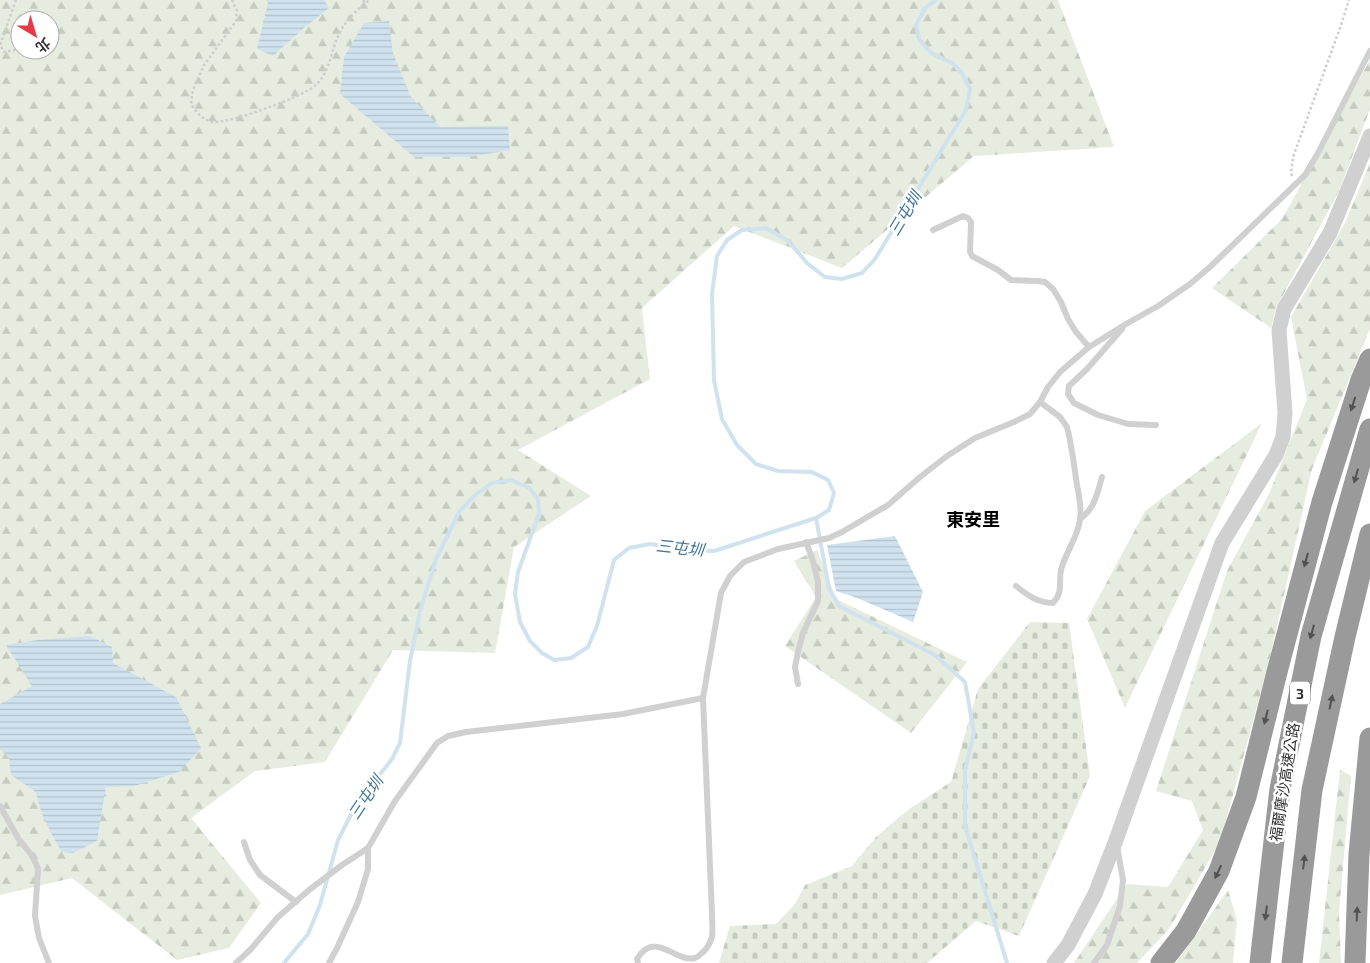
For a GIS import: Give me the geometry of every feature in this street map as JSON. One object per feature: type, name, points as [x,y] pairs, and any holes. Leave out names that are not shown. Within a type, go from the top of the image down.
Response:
[{"type":"highway","points":[[1162,963],[1186,931],[1219,871],[1246,797],[1322,502],[1361,380],[1370,359]]},
{"type":"highway","name":"福爾摩沙高速公路","points":[[1260,963],[1280,789],[1311,636],[1370,429]]},
{"type":"highway","name":"福爾摩沙高速公路","points":[[1292,963],[1312,790],[1345,637],[1370,534]]},
{"type":"highway","points":[[1355,963],[1359,854],[1370,738]]},
{"type":"street","points":[[1054,963],[1068,945],[1095,894],[1222,543],[1276,455],[1283,438],[1285,413],[1279,330],[1284,309],[1330,233],[1370,136]]},
{"type":"lane","points":[[638,963],[637,959],[642,951],[650,947],[664,950],[682,958],[694,958],[705,951],[712,938],[703,698],[721,593],[730,576],[744,562],[778,549],[829,538],[888,505],[947,456],[975,438],[1030,414],[1060,372],[1089,347],[1158,306],[1212,266],[1305,175],[1370,51]]},
{"type":"lane","points":[[934,230],[964,216],[968,218],[971,222],[970,252],[972,256],[998,270],[1011,280],[1045,282],[1053,289],[1076,332],[1089,347]]},
{"type":"lane","points":[[1126,324],[1087,369],[1069,386],[1068,394],[1074,403],[1098,415],[1128,424],[1156,425]]},
{"type":"lane","points":[[1016,586],[1027,595],[1044,603],[1053,603],[1059,596],[1061,572],[1080,520],[1080,502],[1067,427],[1060,417],[1040,402]]},
{"type":"lane","points":[[1080,520],[1095,503],[1102,477]]},
{"type":"lane","points":[[798,684],[794,667],[803,634],[818,601],[818,582],[806,542]]},
{"type":"lane","points":[[236,963],[251,949],[278,916],[342,865],[368,848],[395,801],[437,743],[448,736],[466,732],[623,714],[703,698]]},
{"type":"lane","points":[[0,806],[38,869],[35,916],[39,938],[49,963]]},
{"type":"lane","points":[[1094,963],[1107,945],[1120,906],[1123,880],[1116,840]]},
{"type":"lane","points":[[244,842],[250,860],[260,875],[296,902]]},
{"type":"lane","points":[[329,963],[358,902],[368,869],[368,848]]},
{"type":"path","points":[[232,0],[237,11],[236,21],[204,65],[193,90],[190,104],[198,115],[212,122],[228,121],[251,114],[304,93],[316,85],[326,71],[340,31],[364,1],[370,0]]},
{"type":"path","points":[[1295,186],[1291,173],[1293,157],[1349,0]]},
{"type":"path","points":[[10,17],[0,45],[4,52],[10,51]]},
{"type":"green space","points":[[0,0],[1058,0],[1114,147],[974,156],[842,268],[734,226],[642,308],[650,379],[518,450],[591,496],[514,547],[495,653],[393,650],[325,762],[255,771],[191,818],[261,903],[229,948],[177,960],[72,878],[0,895]]},
{"type":"green space","points":[[1370,60],[1370,109],[1339,191],[1276,308],[1271,328],[1212,288],[1282,219]]},
{"type":"green space","points":[[1370,163],[1370,329],[1312,469],[1268,666],[1220,842],[1169,929],[1137,963],[1074,963],[1127,884],[1168,887],[1203,830],[1192,801],[1156,791],[1227,571],[1269,494],[1307,399],[1291,317],[1345,223]]},
{"type":"green space","points":[[1262,423],[1125,708],[1087,619],[1145,511]]},
{"type":"green space","points":[[817,550],[836,599],[967,662],[911,733],[785,646],[816,597],[794,561]]},
{"type":"green space","points":[[1030,622],[1069,623],[1090,776],[1019,936],[976,921],[927,963],[719,963],[730,926],[776,924],[795,904],[805,885],[852,866],[875,838],[909,809],[951,782],[978,689]]},
{"type":"green space","points":[[1340,770],[1351,776],[1339,912],[1341,963],[1319,963]]},
{"type":"green space","points":[[1228,890],[1237,920],[1233,963],[1176,963]]},
{"type":"water","points":[[266,0],[324,0],[329,8],[273,56],[257,49],[268,3]]},
{"type":"water","points":[[389,21],[393,54],[411,97],[440,127],[508,126],[510,150],[469,157],[414,157],[340,94],[344,57],[364,23]]},
{"type":"water","points":[[895,536],[923,592],[913,622],[836,591],[827,545]]},
{"type":"water","points":[[90,636],[112,647],[113,663],[176,697],[201,748],[179,772],[134,786],[106,787],[97,841],[73,853],[62,852],[46,824],[36,792],[11,775],[9,758],[0,749],[0,704],[32,686],[6,645],[38,640]]},
{"type":"waterway","name":"三屯圳","points":[[284,963],[308,934],[320,905],[338,840],[356,805],[392,759],[400,743],[410,661],[420,611],[436,559],[459,512],[474,496],[492,483],[511,480],[529,488],[538,499],[539,514],[518,572],[515,594],[520,622],[530,641],[542,653],[554,660],[571,658],[588,647],[597,626],[614,560],[629,548],[650,544],[688,550],[714,551],[816,518],[829,510],[834,493],[828,480],[812,472],[778,471],[756,464],[737,445],[722,419],[714,380],[712,294],[717,256],[727,240],[742,230],[766,228],[788,241],[807,263],[825,277],[842,279],[862,273],[875,259],[966,110],[970,89],[962,73],[952,63],[931,53],[919,39],[916,25],[925,8],[936,0]]},
{"type":"waterway","points":[[816,518],[829,588],[839,606],[935,655],[965,682],[974,733],[965,770],[965,826],[1007,963]]},
{"type":"district","name":"東安里","points":[[973,519]]}]
